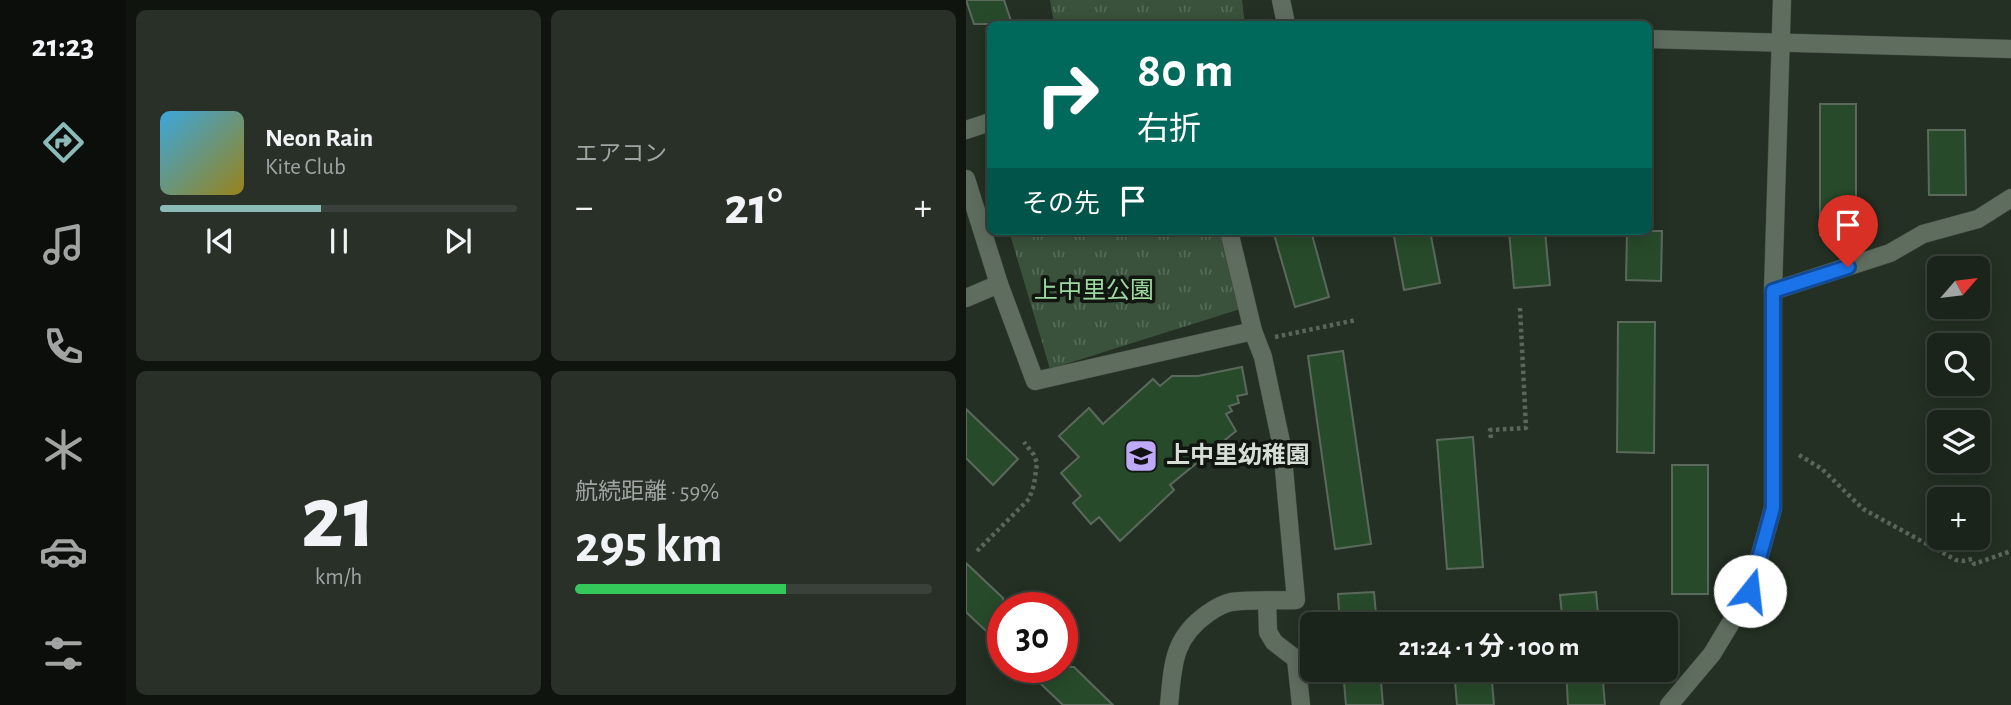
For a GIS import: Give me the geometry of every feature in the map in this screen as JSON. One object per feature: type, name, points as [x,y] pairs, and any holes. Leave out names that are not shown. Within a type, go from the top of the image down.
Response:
[{"type":"street","points":[[1280,0],[1285,21]]},
{"type":"street","points":[[1670,705],[1712,654],[1750,591],[1773,508],[1773,291],[1782,0]]},
{"type":"street","points":[[1652,39],[2011,49]]},
{"type":"street","points":[[966,130],[987,123]]},
{"type":"street","points":[[966,179],[999,284],[1035,381],[1255,336]]},
{"type":"street","points":[[1773,291],[1890,253],[1923,234],[1978,219],[2011,198]]},
{"type":"street","points":[[1170,705],[1173,663],[1177,649],[1199,620],[1230,602],[1296,600],[1282,447],[1263,357],[1255,336],[1230,235]]},
{"type":"street","points":[[966,298],[999,284]]},
{"type":"street","points":[[1267,601],[1268,632],[1274,642],[1296,659],[1301,705]]},
{"type":"path","points":[[1490,438],[1490,430],[1526,428],[1520,308]]},
{"type":"path","points":[[1255,336],[1356,320]]},
{"type":"path","points":[[977,551],[1029,499],[1037,463],[1024,442]]},
{"type":"path","points":[[1799,455],[1822,469],[1863,509],[1956,560],[1972,559],[1974,564],[2011,551]]},
{"type":"green space","points":[[1050,0],[1242,0],[1245,21],[1054,21]]},
{"type":"green space","name":"上中里公園","points":[[1010,235],[1231,235],[1253,305],[1050,369]]},
{"type":"building","points":[[966,0],[1004,0],[1011,21],[974,24]]},
{"type":"building","points":[[1820,104],[1856,104],[1856,235],[1820,235]]},
{"type":"building","points":[[1928,130],[1965,130],[1966,195],[1929,195]]},
{"type":"building","points":[[1652,231],[1662,231],[1661,281],[1626,280],[1627,235],[1652,235]]},
{"type":"building","points":[[1274,235],[1312,235],[1329,297],[1295,307]]},
{"type":"building","points":[[1394,235],[1431,235],[1440,283],[1404,290]]},
{"type":"building","points":[[1509,235],[1545,235],[1550,285],[1514,288]]},
{"type":"building","points":[[1618,322],[1655,322],[1654,453],[1617,452]]},
{"type":"building","points":[[1343,351],[1371,544],[1335,549],[1308,356]]},
{"type":"building","points":[[1242,367],[1247,394],[1237,396],[1239,403],[1229,406],[1232,411],[1226,414],[1236,431],[1170,485],[1174,490],[1120,541],[1099,517],[1091,524],[1073,503],[1081,496],[1061,473],[1079,457],[1059,436],[1089,408],[1103,424],[1153,379],[1160,386],[1172,376],[1198,376]]},
{"type":"building","points":[[966,409],[1018,459],[993,485],[966,458]]},
{"type":"building","points":[[1473,437],[1483,567],[1447,569],[1437,440]]},
{"type":"building","points":[[1672,465],[1708,465],[1708,594],[1672,594]]},
{"type":"building","points":[[966,563],[997,592],[987,592],[987,632],[966,612]]},
{"type":"building","points":[[1374,592],[1376,612],[1339,612],[1338,594]]},
{"type":"building","points":[[1596,592],[1598,612],[1562,612],[1560,595]]},
{"type":"building","points":[[1078,671],[1113,705],[1063,705],[1040,683],[1078,683]]},
{"type":"building","points":[[1344,682],[1381,682],[1383,705],[1346,705]]},
{"type":"building","points":[[1455,682],[1492,682],[1494,705],[1457,705]]},
{"type":"building","points":[[1567,682],[1603,682],[1605,705],[1568,705]]},
{"type":"place","name":"上中里幼稚園","points":[[1141,456]]},
{"type":"route","points":[[1750,591],[1773,508],[1773,291],[1848,267]]}]
